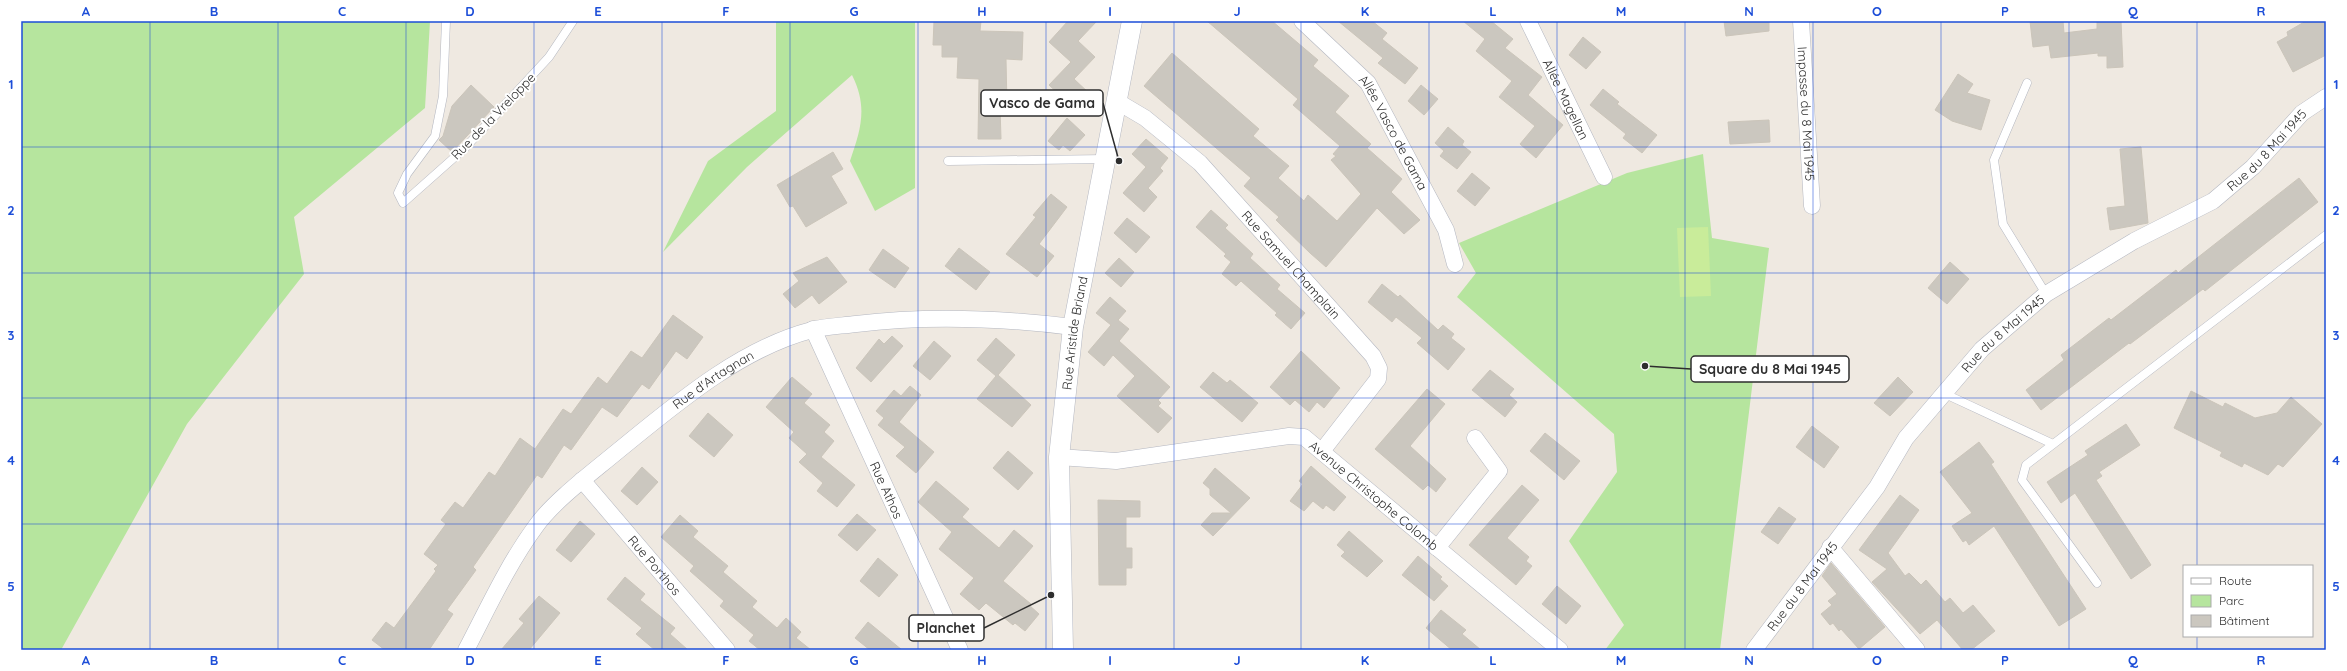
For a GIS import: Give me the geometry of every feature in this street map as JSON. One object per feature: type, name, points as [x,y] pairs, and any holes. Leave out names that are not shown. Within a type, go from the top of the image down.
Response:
[{"type":"street","name":"Rue Aristide Briand","points":[[1063,650],[1059,458],[1073,326],[1118,102],[1132,21]]},
{"type":"street","name":"Allée Vasco de Gama","points":[[1302,21],[1368,83],[1446,230],[1455,264]]},
{"type":"street","name":"Allée Magellan","points":[[1528,21],[1604,177]]},
{"type":"street","name":"Impasse du 8 Mai 1945","points":[[1801,21],[1812,206]]},
{"type":"street","name":"Rue du 8 Mai 1945","points":[[1754,650],[1830,547],[1877,487],[1906,438],[1982,349],[2046,294],[2134,241],[2213,201],[2253,167],[2302,113],[2326,97]]},
{"type":"street","name":"Rue Samuel Champlain","points":[[1118,102],[1145,118],[1200,163],[1373,356],[1378,368],[1378,379],[1322,451]]},
{"type":"street","name":"Rue d'Artagnan","points":[[466,650],[502,579],[537,524],[582,480],[682,399],[745,358],[790,336],[814,329],[894,319],[986,319],[1073,326]]},
{"type":"street","name":"Rue Athos","points":[[814,329],[960,650]]},
{"type":"street","name":"Avenue Christophe Colomb","points":[[1059,458],[1116,462],[1289,436],[1304,437],[1560,650]]},
{"type":"street","points":[[1437,548],[1499,471],[1475,438]]},
{"type":"street","name":"Rue Porthos","points":[[582,480],[728,650]]},
{"type":"street","points":[[1830,547],[1917,650]]},
{"type":"lane","name":"Rue de la Vreloppe","points":[[446,21],[443,96],[435,136],[407,174],[398,192],[403,203],[465,148],[549,58],[573,21]]},
{"type":"lane","points":[[2027,83],[1994,160],[2003,224],[2046,294]]},
{"type":"lane","points":[[948,161],[1106,159]]},
{"type":"lane","points":[[2098,583],[2022,480],[2026,465],[2326,235]]},
{"type":"lane","points":[[1943,393],[2053,444]]},
{"type":"green space","points":[[21,21],[430,21],[425,108],[294,217],[304,274],[187,424],[61,650],[21,650]]},
{"type":"green space","points":[[776,21],[915,21],[915,188],[875,211],[850,161],[860,128],[861,118],[860,97],[852,75],[747,167],[663,252],[708,161],[776,111]]},
{"type":"green space","points":[[1703,154],[1712,238],[1769,248],[1720,650],[1605,650],[1624,625],[1569,541],[1617,472],[1614,434],[1457,297],[1476,273],[1459,243],[1627,173]]},
{"type":"green space","points":[[1708,227],[1711,296],[1680,297],[1677,228]]},
{"type":"building","points":[[934,21],[981,21],[980,31],[1023,32],[1022,60],[1006,59],[1007,107],[1000,107],[1001,139],[978,139],[979,79],[957,78],[958,57],[942,57],[942,45],[933,45]]},
{"type":"building","points":[[1068,21],[1097,21],[1078,41],[1095,57],[1074,79],[1091,95],[1076,110],[1049,85],[1071,62],[1049,42]]},
{"type":"building","points":[[1207,21],[1272,21],[1318,60],[1313,66],[1349,96],[1335,112],[1371,144],[1367,148],[1402,179],[1391,192],[1420,220],[1404,234],[1377,208],[1326,267],[1310,253],[1276,220],[1279,217],[1244,186],[1251,178],[1144,86],[1172,53],[1259,129],[1253,136],[1289,166],[1278,178],[1304,201],[1308,195],[1337,221],[1361,194],[1331,160],[1336,156],[1333,154],[1340,146],[1293,105],[1298,99]]},
{"type":"building","points":[[1338,21],[1372,21],[1387,33],[1382,39],[1418,68],[1405,84],[1378,63],[1383,58]]},
{"type":"building","points":[[1463,21],[1491,21],[1513,39],[1505,48],[1542,77],[1528,95],[1563,125],[1536,158],[1520,144],[1535,126],[1499,97],[1512,81],[1476,51],[1485,39]]},
{"type":"building","points":[[1724,21],[1769,21],[1769,31],[1726,36]]},
{"type":"building","points":[[2030,21],[2063,21],[2064,33],[2097,29],[2097,21],[2121,21],[2123,67],[2107,68],[2107,56],[2098,56],[2098,53],[2051,58],[2049,45],[2033,47]]},
{"type":"building","points":[[2306,21],[2326,21],[2326,55],[2293,72],[2277,42],[2288,36],[2287,32]]},
{"type":"building","points":[[1583,37],[1601,52],[1586,69],[1569,55]]},
{"type":"building","points":[[1958,74],[1973,84],[1967,93],[1990,100],[1981,130],[1952,121],[1935,110]]},
{"type":"building","points":[[471,85],[494,107],[452,152],[439,140],[443,136],[452,106]]},
{"type":"building","points":[[1421,85],[1438,99],[1424,115],[1408,101]]},
{"type":"building","points":[[1603,89],[1619,102],[1617,104],[1657,135],[1642,153],[1623,138],[1626,134],[1590,105]]},
{"type":"building","points":[[1067,118],[1085,135],[1070,151],[1063,145],[1059,150],[1048,141]]},
{"type":"building","points":[[1769,120],[1770,142],[1730,144],[1728,122]]},
{"type":"building","points":[[1448,127],[1464,141],[1462,145],[1471,152],[1457,169],[1440,156],[1444,151],[1435,143]]},
{"type":"building","points":[[1146,139],[1168,158],[1160,168],[1163,171],[1148,188],[1157,197],[1144,212],[1123,193],[1146,167],[1132,154]]},
{"type":"building","points":[[2141,147],[2148,223],[2110,230],[2107,208],[2125,206],[2120,149]]},
{"type":"building","points":[[833,152],[843,169],[831,176],[847,203],[806,227],[793,206],[790,207],[777,185]]},
{"type":"building","points":[[1472,173],[1490,188],[1475,206],[1457,191]]},
{"type":"building","points":[[2299,178],[2318,202],[2205,291],[2203,289],[2041,410],[2026,390],[2064,360],[2061,355],[2109,318],[2111,320],[2176,270],[2178,273]]},
{"type":"building","points":[[1051,194],[1067,207],[1039,244],[1054,256],[1037,277],[1006,254],[1036,217],[1033,215]]},
{"type":"building","points":[[1211,210],[1228,225],[1225,228],[1253,254],[1250,258],[1280,285],[1277,289],[1305,313],[1291,329],[1275,315],[1277,313],[1241,281],[1236,286],[1222,274],[1231,262],[1224,256],[1226,254],[1196,227]]},
{"type":"building","points":[[1127,218],[1150,237],[1136,253],[1114,233]]},
{"type":"building","points":[[959,248],[990,272],[976,290],[945,266]]},
{"type":"building","points":[[883,249],[909,268],[895,288],[869,270]]},
{"type":"building","points":[[827,257],[847,282],[819,304],[812,295],[795,308],[783,294],[799,281],[793,273]]},
{"type":"building","points":[[1119,258],[1134,272],[1121,287],[1105,273]]},
{"type":"building","points":[[1950,262],[1969,279],[1947,304],[1928,288]]},
{"type":"building","points":[[1382,284],[1398,297],[1400,295],[1438,330],[1443,325],[1454,334],[1451,338],[1465,349],[1448,370],[1417,343],[1422,338],[1396,317],[1392,322],[1368,302]]},
{"type":"building","points":[[1110,297],[1126,311],[1118,320],[1129,329],[1119,341],[1170,387],[1158,400],[1161,403],[1158,406],[1172,418],[1158,433],[1117,396],[1135,376],[1113,355],[1104,366],[1088,352],[1111,325],[1096,313]]},
{"type":"building","points":[[673,315],[703,337],[687,359],[676,351],[649,389],[642,384],[617,417],[602,407],[571,450],[564,445],[542,478],[537,475],[473,567],[476,570],[447,610],[453,614],[429,650],[385,650],[372,640],[386,622],[394,628],[436,571],[434,569],[438,565],[424,554],[446,524],[441,520],[455,502],[463,508],[489,472],[495,476],[520,438],[535,449],[563,409],[571,414],[598,377],[607,384],[631,351],[642,358]]},
{"type":"building","points":[[892,336],[903,346],[871,382],[856,368],[879,339],[884,344]]},
{"type":"building","points":[[996,338],[1015,355],[998,375],[1031,405],[1012,427],[977,399],[996,376],[977,360]]},
{"type":"building","points":[[934,341],[951,356],[930,380],[913,366]]},
{"type":"building","points":[[1301,351],[1340,388],[1324,408],[1317,402],[1309,412],[1295,400],[1290,405],[1270,387]]},
{"type":"building","points":[[1490,370],[1514,389],[1509,395],[1517,402],[1505,417],[1472,390]]},
{"type":"building","points":[[1213,372],[1227,383],[1230,380],[1258,403],[1242,422],[1200,387]]},
{"type":"building","points":[[792,377],[812,394],[804,403],[830,425],[824,432],[834,441],[821,457],[855,485],[837,507],[817,491],[823,483],[799,462],[807,454],[789,438],[794,432],[766,407]]},
{"type":"building","points":[[1898,377],[1913,392],[1890,416],[1874,403]]},
{"type":"building","points":[[910,386],[921,395],[899,422],[934,452],[916,473],[896,456],[905,447],[878,425],[884,418],[876,411],[894,390],[901,396]]},
{"type":"building","points":[[1427,389],[1445,404],[1410,446],[1446,479],[1436,492],[1428,485],[1423,490],[1375,449]]},
{"type":"building","points":[[2191,391],[2223,407],[2225,403],[2255,418],[2277,413],[2291,397],[2322,424],[2283,467],[2278,464],[2268,475],[2244,463],[2242,467],[2220,456],[2222,452],[2174,428]]},
{"type":"building","points":[[708,413],[733,435],[714,457],[689,436]]},
{"type":"building","points":[[2126,424],[2140,445],[2099,472],[2102,476],[2096,480],[2151,565],[2131,579],[2075,493],[2061,503],[2047,482],[2088,455],[2085,451]]},
{"type":"building","points":[[1812,426],[1839,447],[1824,468],[1796,447]]},
{"type":"building","points":[[1545,433],[1580,461],[1564,480],[1530,451]]},
{"type":"building","points":[[1979,442],[1994,462],[1991,464],[2086,609],[2059,626],[1994,526],[1969,545],[1966,540],[1963,542],[1952,526],[1972,513],[1940,472]]},
{"type":"building","points":[[1008,451],[1033,473],[1018,490],[993,468]]},
{"type":"building","points":[[1311,466],[1346,497],[1334,511],[1326,505],[1323,509],[1313,501],[1304,511],[1290,501],[1303,484],[1299,481]]},
{"type":"building","points":[[642,467],[658,482],[637,505],[621,491]]},
{"type":"building","points":[[1215,468],[1250,498],[1213,536],[1201,525],[1212,513],[1231,513],[1210,495],[1210,489],[1203,483]]},
{"type":"building","points":[[936,481],[969,509],[962,517],[999,548],[1014,530],[1033,546],[1003,581],[1031,604],[1029,605],[1039,614],[1025,631],[1015,623],[1013,625],[986,603],[979,610],[960,594],[974,578],[939,549],[952,532],[918,502]]},
{"type":"building","points":[[1522,485],[1539,500],[1507,538],[1529,557],[1526,561],[1532,566],[1516,585],[1469,545]]},
{"type":"building","points":[[1900,495],[1919,510],[1888,553],[1905,576],[1909,573],[1921,585],[1926,580],[1945,602],[1950,598],[1963,613],[1973,605],[1995,631],[1971,650],[1963,650],[1937,620],[1920,634],[1872,582],[1887,569],[1859,550]]},
{"type":"building","points":[[1098,500],[1140,501],[1140,517],[1126,517],[1126,548],[1132,548],[1132,568],[1126,568],[1126,585],[1099,585]]},
{"type":"building","points":[[1779,507],[1796,519],[1778,544],[1761,532]]},
{"type":"building","points":[[857,514],[876,530],[857,551],[838,535]]},
{"type":"building","points":[[680,515],[698,531],[693,537],[728,566],[723,572],[757,601],[752,607],[777,628],[786,618],[801,632],[796,638],[811,650],[760,650],[749,641],[754,635],[720,606],[724,601],[690,571],[694,566],[661,537]]},
{"type":"building","points":[[580,521],[595,534],[571,562],[556,550]]},
{"type":"building","points":[[1349,531],[1383,561],[1367,577],[1341,556],[1345,552],[1337,545]]},
{"type":"building","points":[[1418,556],[1442,577],[1440,579],[1448,586],[1434,601],[1402,575]]},
{"type":"building","points":[[878,558],[898,575],[879,597],[860,581]]},
{"type":"building","points":[[1831,563],[1885,627],[1859,649],[1841,629],[1839,631],[1833,623],[1830,625],[1821,614],[1832,605],[1828,601],[1837,594],[1822,576]]},
{"type":"building","points":[[625,577],[645,594],[640,600],[675,628],[670,634],[688,650],[655,650],[636,634],[642,628],[607,599]]},
{"type":"building","points":[[1557,586],[1581,606],[1566,624],[1542,604]]},
{"type":"building","points":[[539,596],[560,613],[529,650],[501,650],[524,623],[519,619]]},
{"type":"building","points":[[1441,610],[1466,630],[1462,634],[1481,650],[1452,650],[1426,628]]},
{"type":"building","points":[[868,622],[902,650],[870,650],[855,638]]},
{"type":"place","name":"Vasco de Gama","points":[[1119,161]]},
{"type":"place","name":"Square du 8 Mai 1945","points":[[1645,366]]},
{"type":"place","name":"Planchet","points":[[1051,595]]}]
